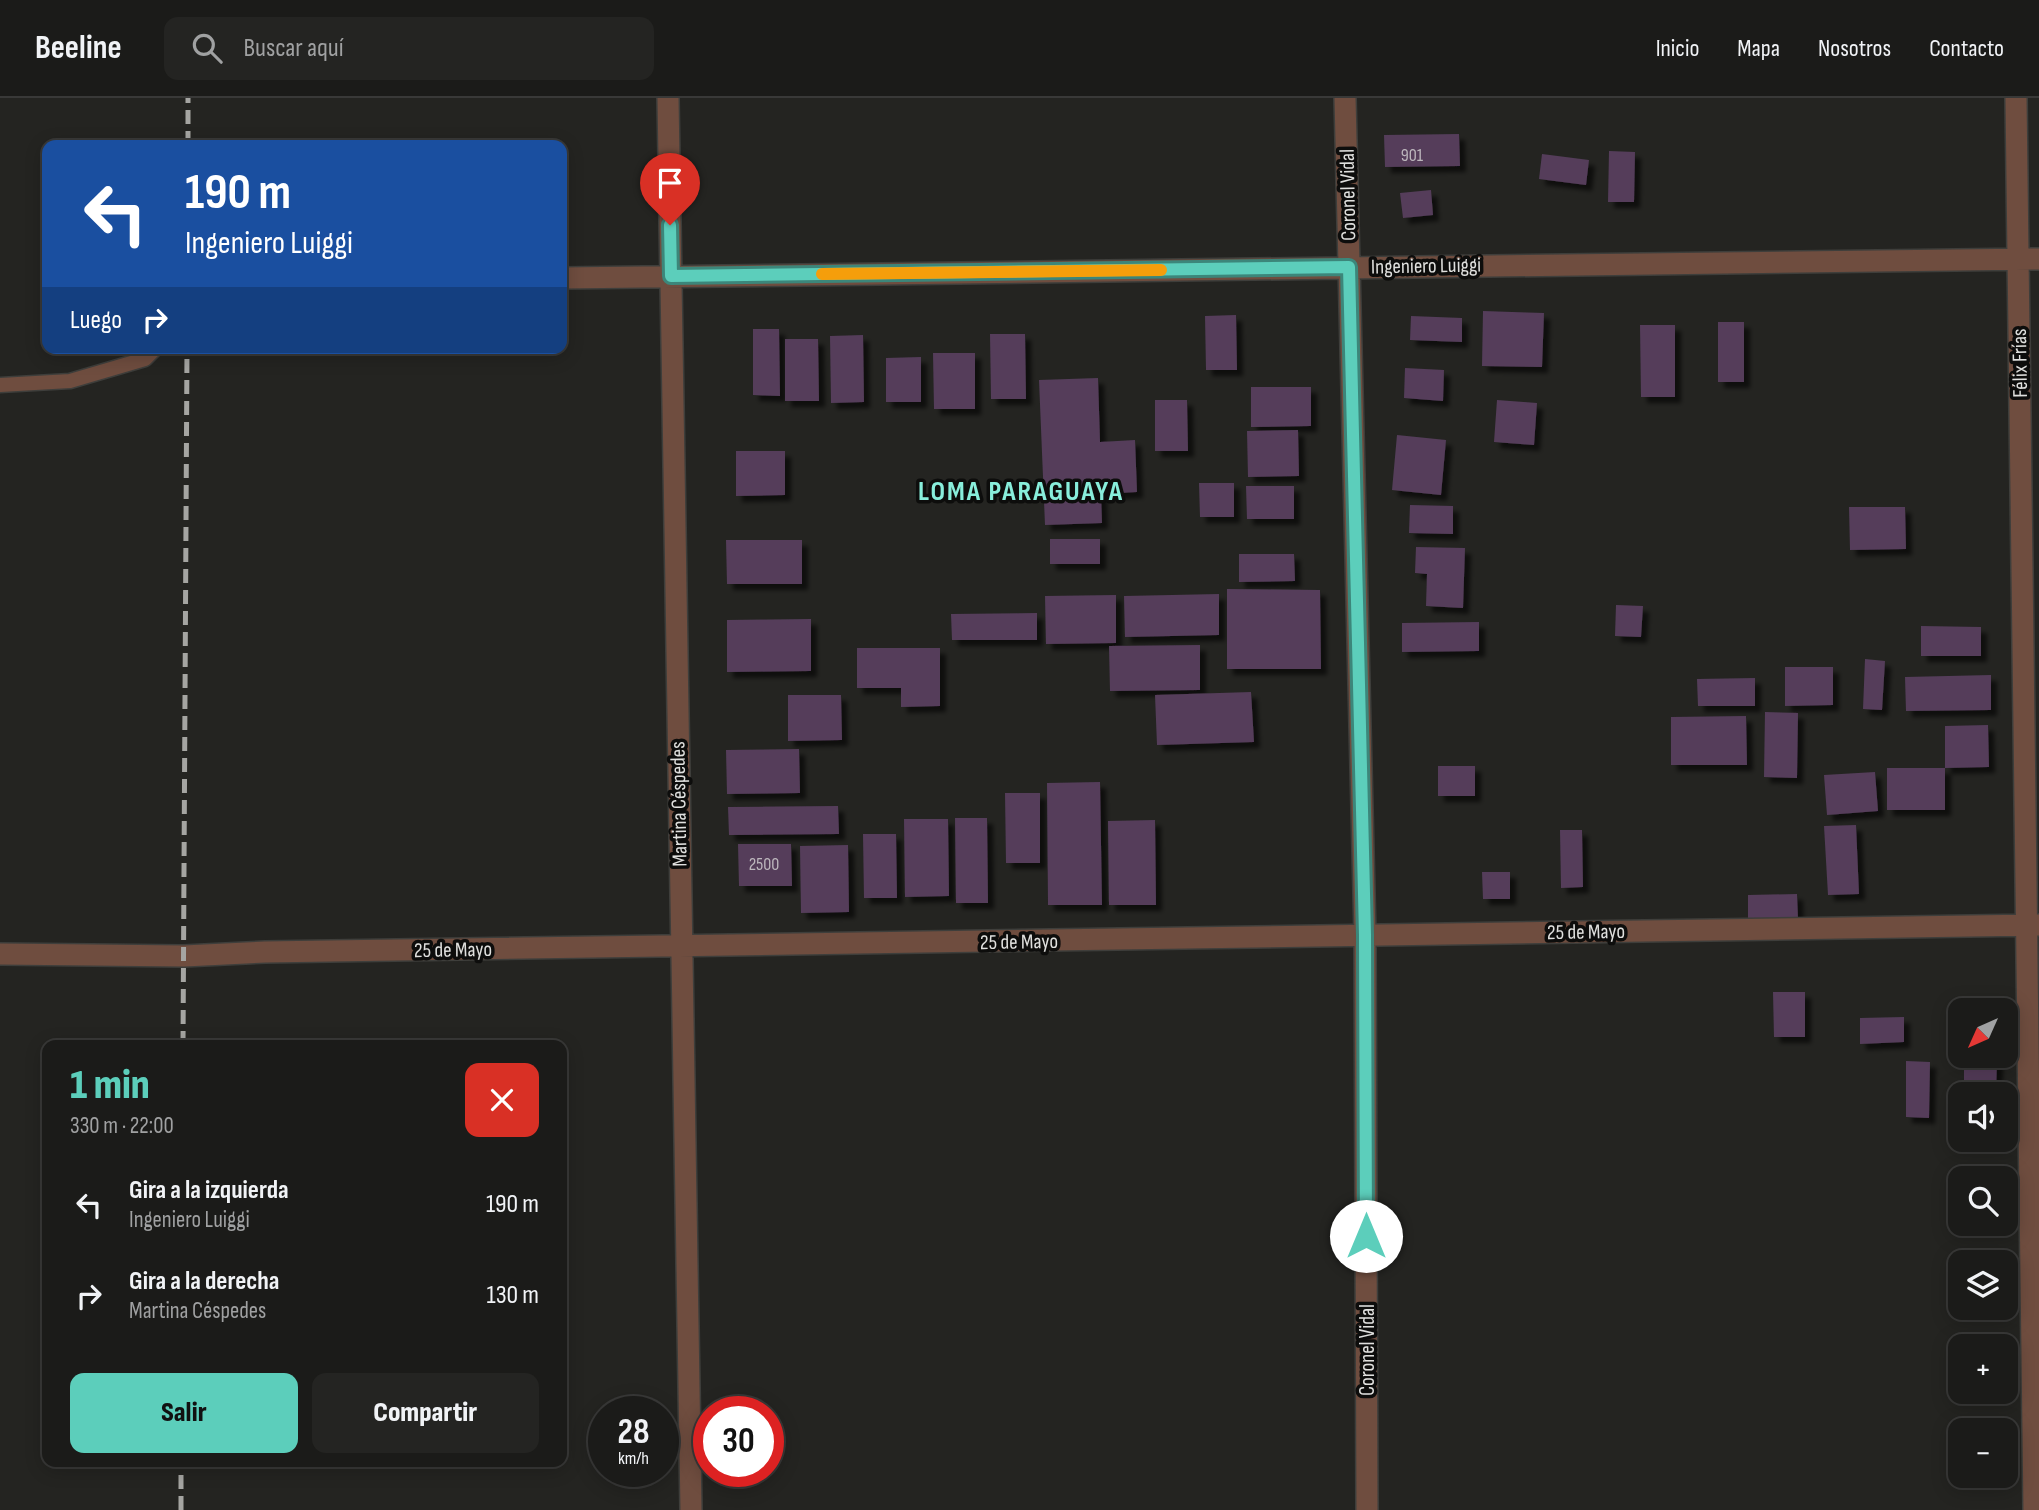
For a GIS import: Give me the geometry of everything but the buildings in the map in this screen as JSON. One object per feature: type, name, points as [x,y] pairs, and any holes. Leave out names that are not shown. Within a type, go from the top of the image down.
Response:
[{"type":"street","name":"Martina Céspedes","points":[[668,98],[691,1510]]},
{"type":"street","name":"Coronel Vidal","points":[[1345,98],[1365,935],[1367,1510]]},
{"type":"street","name":"Félix Frías","points":[[2017,98],[2029,259],[2034,1510]]},
{"type":"street","name":"Ingeniero Luiggi","points":[[567,278],[2029,259]]},
{"type":"street","name":"25 de Mayo","points":[[0,954],[184,956],[2033,925]]},
{"type":"lane","points":[[0,385],[70,381],[145,359],[150,354]]},
{"type":"railway","points":[[188,98],[188,140]]},
{"type":"railway","points":[[183,1040],[187,354]]},
{"type":"railway","points":[[181,1467],[181,1510]]},
{"type":"slow traffic","points":[[822,274],[1161,270]]},
{"type":"district","name":"LOMA PARAGUAYA","points":[[1021,491]]},
{"type":"route","points":[[670,225],[671,276],[1349,267],[1365,935],[1366,1236]]}]
